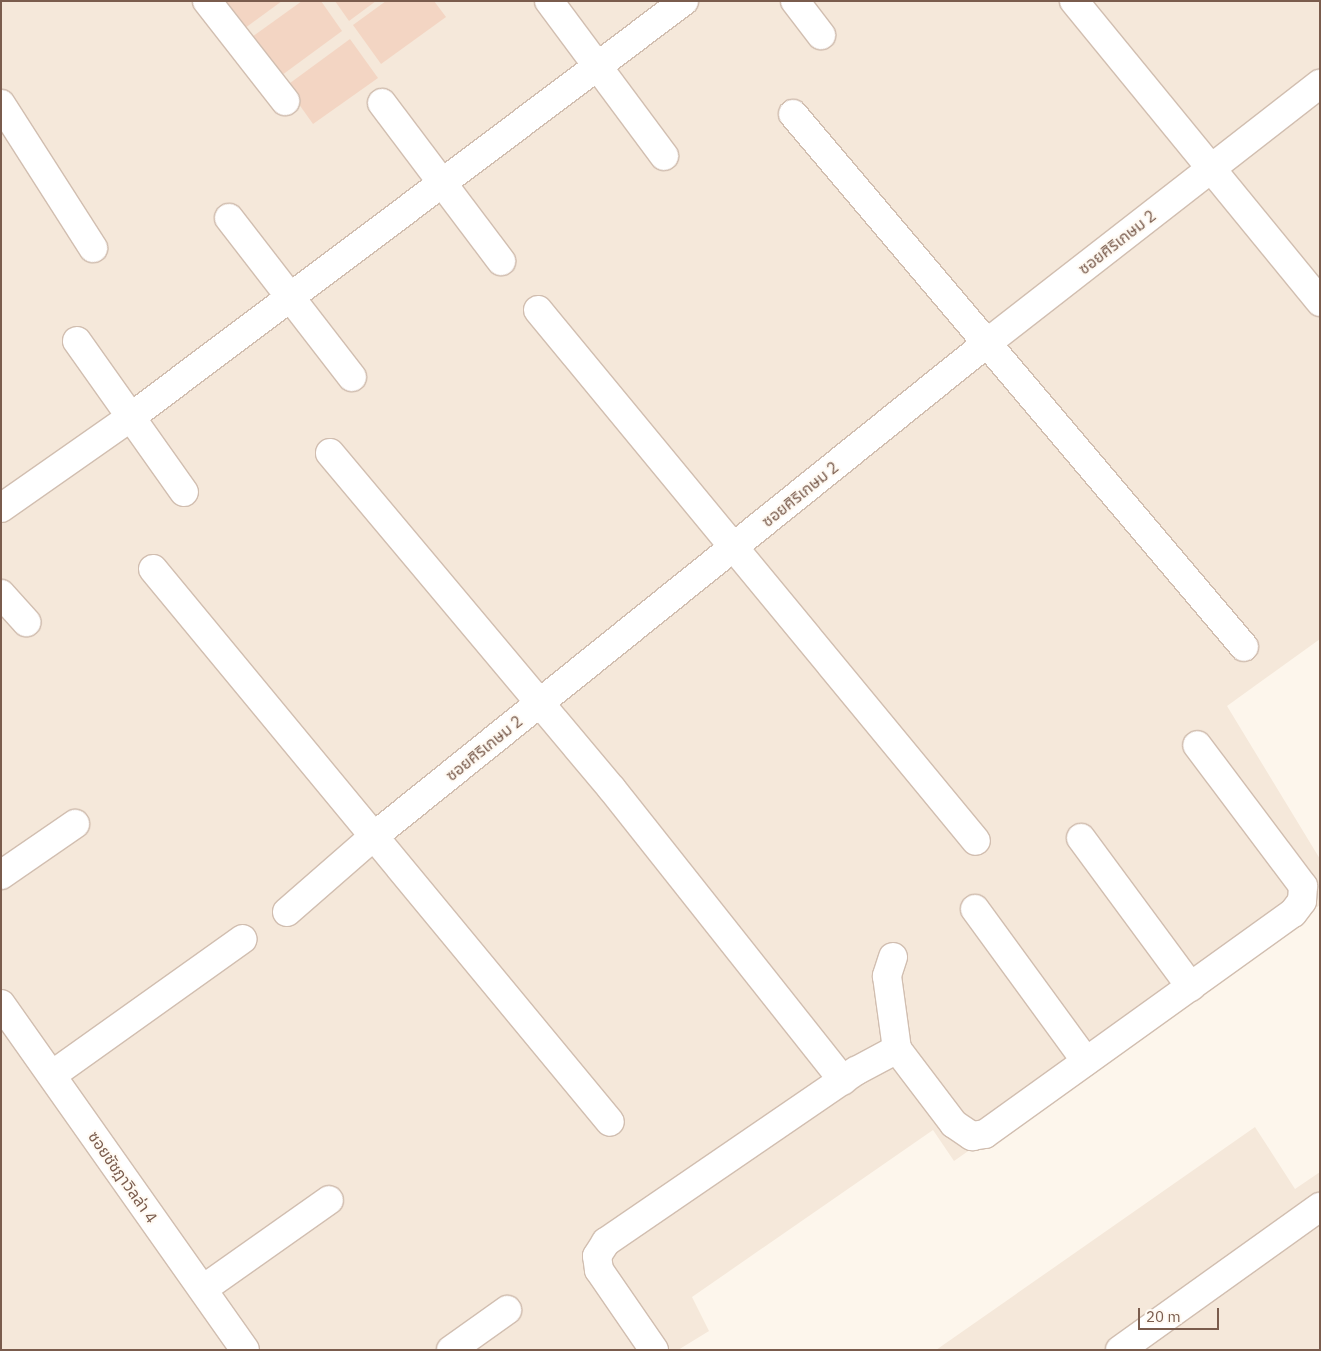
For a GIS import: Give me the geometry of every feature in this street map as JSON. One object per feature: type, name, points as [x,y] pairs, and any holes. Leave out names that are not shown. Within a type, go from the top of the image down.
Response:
[{"type":"street","points":[[207,1],[285,101]]},
{"type":"street","points":[[549,1],[664,156]]},
{"type":"street","points":[[1,508],[131,417],[684,1]]},
{"type":"street","points":[[795,1],[821,35]]},
{"type":"street","points":[[1074,1],[1320,302]]},
{"type":"street","name":"ซอยศิริเกษม 2","points":[[286,912],[373,837],[987,343],[1320,84]]},
{"type":"street","points":[[382,103],[501,261]]},
{"type":"street","points":[[1,104],[93,248]]},
{"type":"street","points":[[793,114],[1244,647]]},
{"type":"street","points":[[229,218],[352,377]]},
{"type":"street","points":[[538,310],[976,841]]},
{"type":"street","points":[[77,341],[184,492]]},
{"type":"street","points":[[330,453],[540,703],[843,1080]]},
{"type":"street","points":[[153,569],[610,1122]]},
{"type":"street","points":[[1,594],[26,622]]},
{"type":"street","points":[[893,957],[887,976],[898,1049],[954,1124],[972,1136],[985,1134],[1293,913],[1302,901],[1303,886],[1197,745]]},
{"type":"street","points":[[1,875],[75,824]]},
{"type":"street","points":[[1081,838],[1191,987]]},
{"type":"street","points":[[975,909],[1086,1061]]},
{"type":"street","points":[[52,1075],[243,939]]},
{"type":"street","name":"ซอยชัชฎาวิลล่า 4","points":[[1,1004],[245,1350]]},
{"type":"street","points":[[654,1350],[600,1270],[597,1256],[602,1249],[843,1080],[898,1049]]},
{"type":"street","points":[[202,1289],[329,1200]]},
{"type":"street","points":[[1120,1350],[1320,1208]]},
{"type":"street","points":[[452,1350],[507,1310]]},
{"type":"shaded area","points":[[1,1],[1320,1],[1320,639],[1227,706],[1320,859],[1320,905],[954,1161],[933,1130],[692,1297],[709,1331],[678,1350],[1,1350]]},
{"type":"shaded area","points":[[1255,1127],[1295,1189],[1320,1172],[1320,1350],[936,1350]]},
{"type":"building","points":[[219,1],[282,1],[241,31]]},
{"type":"building","points":[[302,1],[321,1],[342,31],[278,78],[249,39]]},
{"type":"building","points":[[335,1],[376,1],[349,21]]},
{"type":"building","points":[[386,1],[434,1],[446,17],[381,64],[353,25]]},
{"type":"building","points":[[350,39],[378,78],[313,124],[286,86]]}]
